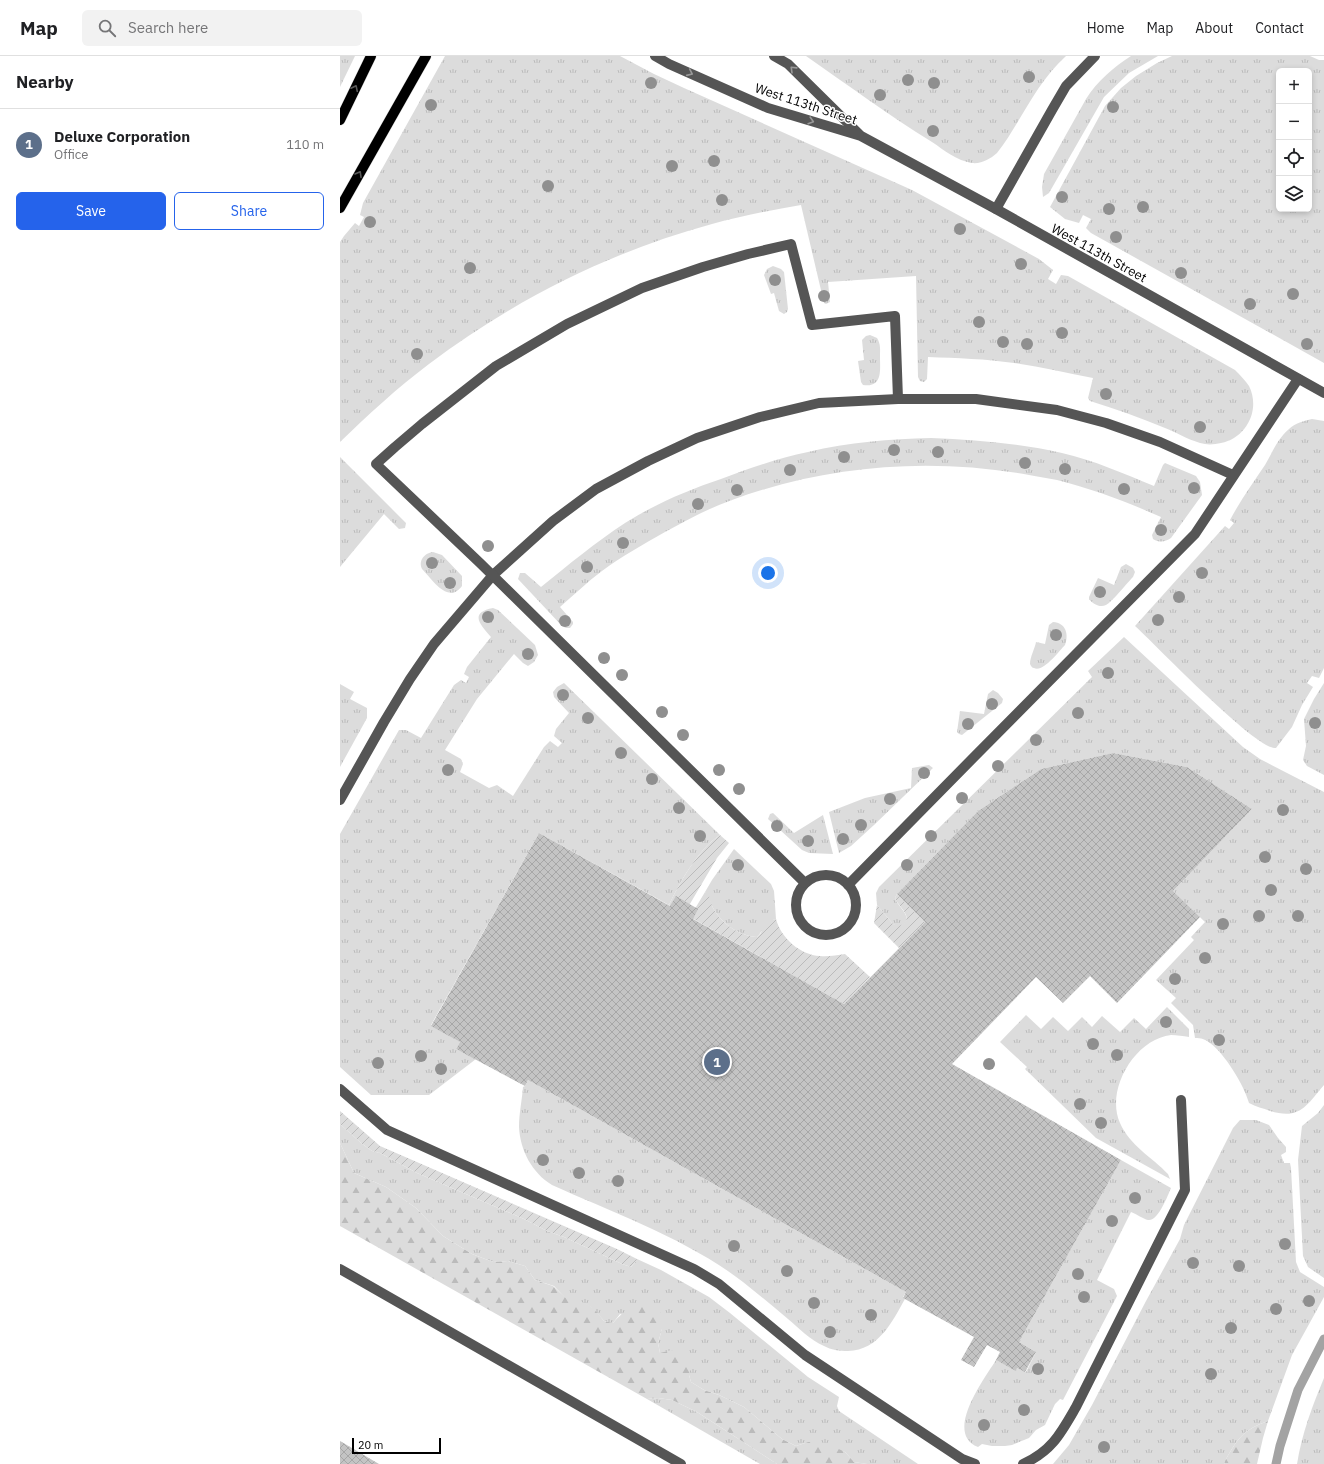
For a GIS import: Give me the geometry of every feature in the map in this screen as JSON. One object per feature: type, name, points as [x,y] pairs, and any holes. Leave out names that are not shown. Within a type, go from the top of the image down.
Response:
[{"type":"main road","points":[[340,120],[371,56]]},
{"type":"main road","points":[[340,208],[426,56]]},
{"type":"street","name":"West 113th Street","points":[[655,56],[669,64],[768,108],[861,136],[1324,393]]},
{"type":"street","name":"West 113th Street","points":[[774,56],[788,64],[861,136]]},
{"type":"street","points":[[996,210],[1066,86],[1094,56]]},
{"type":"street","points":[[805,883],[493,575],[376,464],[422,424],[496,366],[567,324],[642,288],[703,267],[791,244],[812,325],[895,316],[898,399]]},
{"type":"street","points":[[848,885],[1195,534],[1298,379]]},
{"type":"street","points":[[340,800],[410,679],[434,644],[493,575],[553,521],[596,489],[648,461],[697,438],[760,418],[819,403],[898,399],[976,399],[1057,410],[1106,423],[1160,442],[1233,475]]},
{"type":"street","points":[[827,874],[837,876],[845,881],[856,898],[857,908],[854,917],[848,926],[840,932],[830,935],[820,935],[810,931],[802,924],[797,915],[796,905],[797,895],[805,883],[818,875],[827,874]]},
{"type":"street","points":[[340,1089],[387,1130],[694,1269],[719,1284],[805,1355],[962,1460],[975,1464]]},
{"type":"street","points":[[1023,1464],[1043,1453],[1061,1434],[1185,1190],[1181,1100]]},
{"type":"street","points":[[340,1269],[681,1464]]},
{"type":"green space","points":[[340,56],[355,56],[340,87]]},
{"type":"green space","points":[[445,56],[620,56],[684,88],[912,190],[1039,259],[1053,270],[1048,279],[1056,284],[1061,275],[1068,276],[1235,370],[1249,386],[1252,395],[1252,413],[1249,422],[1238,435],[1230,440],[1213,444],[1200,443],[1119,410],[1090,401],[1088,398],[1093,378],[1034,366],[1003,362],[928,357],[927,379],[924,382],[920,381],[918,377],[916,276],[828,282],[830,302],[826,304],[824,303],[801,205],[734,218],[674,235],[636,249],[564,280],[495,319],[429,364],[383,402],[340,442],[340,242],[355,223],[359,226],[364,217],[360,215],[363,203]]},
{"type":"green space","points":[[806,56],[1066,56],[1055,67],[1037,91],[997,153],[986,161],[972,163],[966,162],[951,155],[884,111]]},
{"type":"green space","points":[[1131,56],[1158,56],[1129,73],[1104,97],[1049,193],[1043,197],[1042,187],[1044,174],[1090,92],[1106,75]]},
{"type":"green space","points":[[1172,56],[1310,56],[1319,60],[1324,60],[1324,363],[1091,233],[1086,228],[1091,219],[1083,215],[1079,223],[1065,219],[1050,207],[1105,106],[1121,88],[1136,76]]},
{"type":"green space","points":[[773,266],[784,272],[788,309],[784,314],[779,311],[774,293],[771,294],[764,275],[767,269]]},
{"type":"green space","points":[[870,335],[877,338],[879,343],[880,372],[877,381],[874,384],[863,385],[861,382],[858,361],[864,360],[862,340],[866,336]]},
{"type":"green space","points":[[1312,419],[1324,421],[1324,668],[1319,678],[1312,676],[1307,683],[1313,687],[1302,705],[1292,727],[1276,748],[1265,744],[1249,733],[1228,715],[1135,626],[1225,526],[1229,529],[1234,523],[1230,520],[1285,433],[1294,425]]},
{"type":"green space","points":[[931,438],[997,442],[1062,453],[1097,463],[1154,486],[1165,463],[1196,476],[1200,482],[1202,495],[1171,538],[1165,541],[1160,541],[1153,539],[1152,535],[1161,517],[1110,496],[1057,480],[992,469],[954,466],[879,468],[842,472],[768,488],[732,500],[698,514],[649,541],[602,571],[560,607],[573,622],[570,628],[562,626],[518,579],[520,573],[525,573],[541,587],[614,530],[636,516],[684,493],[754,467],[797,454],[854,443]]},
{"type":"green space","points":[[340,457],[406,523],[405,528],[399,529],[384,514],[340,567]]},
{"type":"green space","points":[[433,552],[442,555],[462,576],[462,586],[457,591],[451,593],[446,592],[435,584],[422,569],[421,563],[423,558],[425,555]]},
{"type":"green space","points":[[1126,564],[1133,568],[1135,572],[1133,577],[1109,603],[1101,606],[1095,604],[1089,599],[1098,578],[1114,585],[1121,567]]},
{"type":"green space","points":[[493,608],[498,610],[535,645],[538,655],[534,662],[528,666],[514,654],[477,699],[445,750],[461,759],[463,764],[460,772],[489,788],[497,785],[513,796],[544,747],[550,741],[558,747],[562,743],[554,736],[556,729],[569,713],[554,697],[553,692],[557,687],[564,683],[720,835],[707,845],[693,862],[669,905],[539,833],[431,1025],[460,1042],[456,1049],[476,1059],[429,1095],[371,1095],[340,1067],[340,834],[399,730],[406,730],[421,738],[454,685],[461,680],[466,683],[469,677],[464,674],[467,667],[491,637],[481,624],[479,616],[485,610]]},
{"type":"green space","points":[[1053,622],[1061,624],[1064,627],[1067,637],[1065,645],[1046,665],[1038,669],[1033,668],[1030,661],[1036,642],[1045,644],[1049,625]]},
{"type":"green space","points":[[1124,637],[1243,747],[1260,759],[1324,792],[1324,1085],[1307,1105],[1296,1112],[1289,1114],[1280,1113],[1254,1106],[1249,1103],[1243,1088],[1222,1054],[1203,1039],[1195,1038],[1193,1025],[1171,1003],[1176,998],[1156,980],[1194,940],[1191,937],[1205,922],[1173,891],[1252,809],[1187,767],[1113,753],[1041,769],[978,811],[897,894],[895,898],[906,917],[904,924],[899,927],[893,924],[877,905],[876,893],[879,887],[1092,677],[1088,671]]},
{"type":"green space","points":[[1324,683],[1324,775],[1307,766],[1303,760],[1306,746],[1304,719]]},
{"type":"green space","points":[[340,684],[354,692],[350,699],[367,708],[367,718],[340,767]]},
{"type":"green space","points":[[993,690],[1003,699],[1002,703],[962,735],[959,734],[957,732],[960,711],[984,714],[988,694]]},
{"type":"green space","points":[[929,765],[933,768],[851,846],[839,853],[829,812],[865,798],[911,788],[912,768]]},
{"type":"green space","points":[[773,813],[794,833],[823,815],[833,854],[809,853],[802,850],[768,819],[770,814]]},
{"type":"green space","points":[[720,835],[729,843],[717,858],[684,914],[669,905],[693,862],[707,845]]},
{"type":"green space","points":[[734,849],[771,884],[774,891],[776,919],[769,922],[757,937],[739,932],[723,921],[713,908],[705,892]]},
{"type":"green space","points":[[705,892],[708,894],[718,916],[733,929],[757,937],[761,933],[763,925],[776,919],[782,933],[799,949],[813,955],[820,956],[845,954],[870,977],[844,1004],[690,917]]},
{"type":"green space","points":[[897,894],[925,922],[899,948],[874,923],[877,905],[893,924],[899,926],[904,923],[906,916],[895,898]]},
{"type":"green space","points":[[1167,1007],[1189,1029],[1189,1037],[1171,1035],[1158,1039],[1146,1046],[1135,1056],[1126,1068],[1120,1082],[1116,1110],[1120,1123],[1129,1138],[1168,1174],[1170,1179],[1096,1138],[1025,1069],[1027,1067],[1000,1042],[1026,1015],[1041,1029],[1053,1017],[1068,1031],[1082,1017],[1092,1027],[1102,1016],[1120,1032],[1134,1018],[1146,1029]]},
{"type":"green space","points":[[528,1080],[906,1292],[903,1297],[905,1299],[895,1317],[883,1333],[868,1346],[848,1351],[832,1349],[809,1337],[743,1282],[699,1253],[650,1228],[552,1185],[539,1174],[528,1160],[520,1136],[519,1117],[523,1087]]},
{"type":"green space","points":[[1324,1105],[1324,1278],[1308,1267],[1303,1256],[1298,1160],[1302,1126],[1318,1113]]},
{"type":"green space","points":[[340,1111],[380,1146],[617,1249],[637,1259],[636,1261],[631,1267],[622,1264],[564,1237],[547,1231],[524,1219],[417,1173],[380,1153],[372,1151],[340,1124]]},
{"type":"green space","points":[[1240,1120],[1256,1120],[1269,1125],[1286,1147],[1286,1152],[1281,1155],[1284,1163],[1290,1163],[1291,1168],[1296,1262],[1300,1272],[1324,1287],[1324,1297],[1292,1355],[1268,1421],[1253,1428],[1242,1436],[1234,1446],[1224,1464],[1053,1464],[1069,1445],[1092,1405],[1180,1239],[1184,1225],[1233,1128]]},
{"type":"green space","points":[[340,1124],[372,1151],[380,1153],[417,1173],[524,1219],[547,1231],[564,1237],[622,1264],[631,1267],[637,1259],[661,1270],[709,1297],[808,1377],[839,1397],[837,1406],[839,1411],[918,1464],[867,1464],[854,1462],[845,1452],[808,1442],[796,1446],[782,1439],[744,1407],[719,1395],[704,1390],[691,1382],[689,1375],[660,1353],[658,1343],[662,1329],[620,1314],[613,1323],[604,1321],[593,1308],[580,1302],[568,1301],[554,1286],[535,1280],[525,1266],[508,1261],[493,1262],[472,1254],[443,1236],[416,1208],[386,1187],[354,1173],[340,1143]]},
{"type":"green space","points":[[340,1143],[354,1173],[386,1187],[416,1208],[443,1236],[472,1254],[493,1262],[508,1261],[525,1266],[535,1280],[553,1286],[568,1300],[589,1305],[604,1321],[613,1323],[617,1318],[632,1307],[656,1303],[662,1315],[662,1329],[658,1343],[660,1353],[672,1350],[687,1357],[691,1368],[689,1375],[691,1382],[704,1390],[719,1395],[744,1407],[782,1439],[796,1446],[808,1442],[826,1443],[845,1452],[854,1462],[867,1464],[777,1464],[697,1412],[672,1400],[658,1398],[647,1399],[340,1226]]},
{"type":"green space","points":[[1121,1160],[1171,1188],[1165,1202],[1159,1213],[1152,1219],[1148,1220],[1131,1212],[1097,1280],[1114,1289],[1117,1296],[1063,1400],[1060,1399],[1055,1404],[1045,1425],[1036,1430],[1029,1438],[1012,1445],[992,1446],[982,1444],[978,1447],[968,1440],[964,1430],[965,1418],[976,1392],[996,1360],[1016,1370],[1017,1368],[1026,1372],[1036,1352],[1019,1342]]},
{"type":"green space","points":[[1324,1378],[1324,1464],[1297,1464],[1308,1420]]},
{"type":"green space","points":[[658,1398],[672,1400],[697,1412],[777,1464],[760,1464],[647,1399]]},
{"type":"green space","points":[[1268,1421],[1257,1464],[1224,1464],[1234,1446],[1242,1436],[1253,1428]]},
{"type":"building","points":[[1113,753],[1187,767],[1252,809],[1173,891],[1200,917],[1117,1003],[1090,976],[1063,1003],[1036,977],[952,1064],[1121,1160],[1019,1342],[1036,1352],[1025,1372],[1017,1368],[1016,1371],[996,1360],[1000,1352],[987,1345],[974,1367],[961,1360],[974,1337],[903,1298],[906,1292],[528,1080],[525,1086],[456,1049],[460,1042],[431,1026],[539,833],[670,906],[676,896],[698,909],[693,919],[844,1004],[925,922],[897,894],[978,811],[1041,769]]},
{"type":"building","points":[[340,1441],[379,1464],[340,1464]]},
{"type":"waterway","points":[[1276,1464],[1280,1446],[1298,1390],[1324,1339]]},
{"type":"place","name":"Deluxe Corporation","points":[[717,1062]]}]
